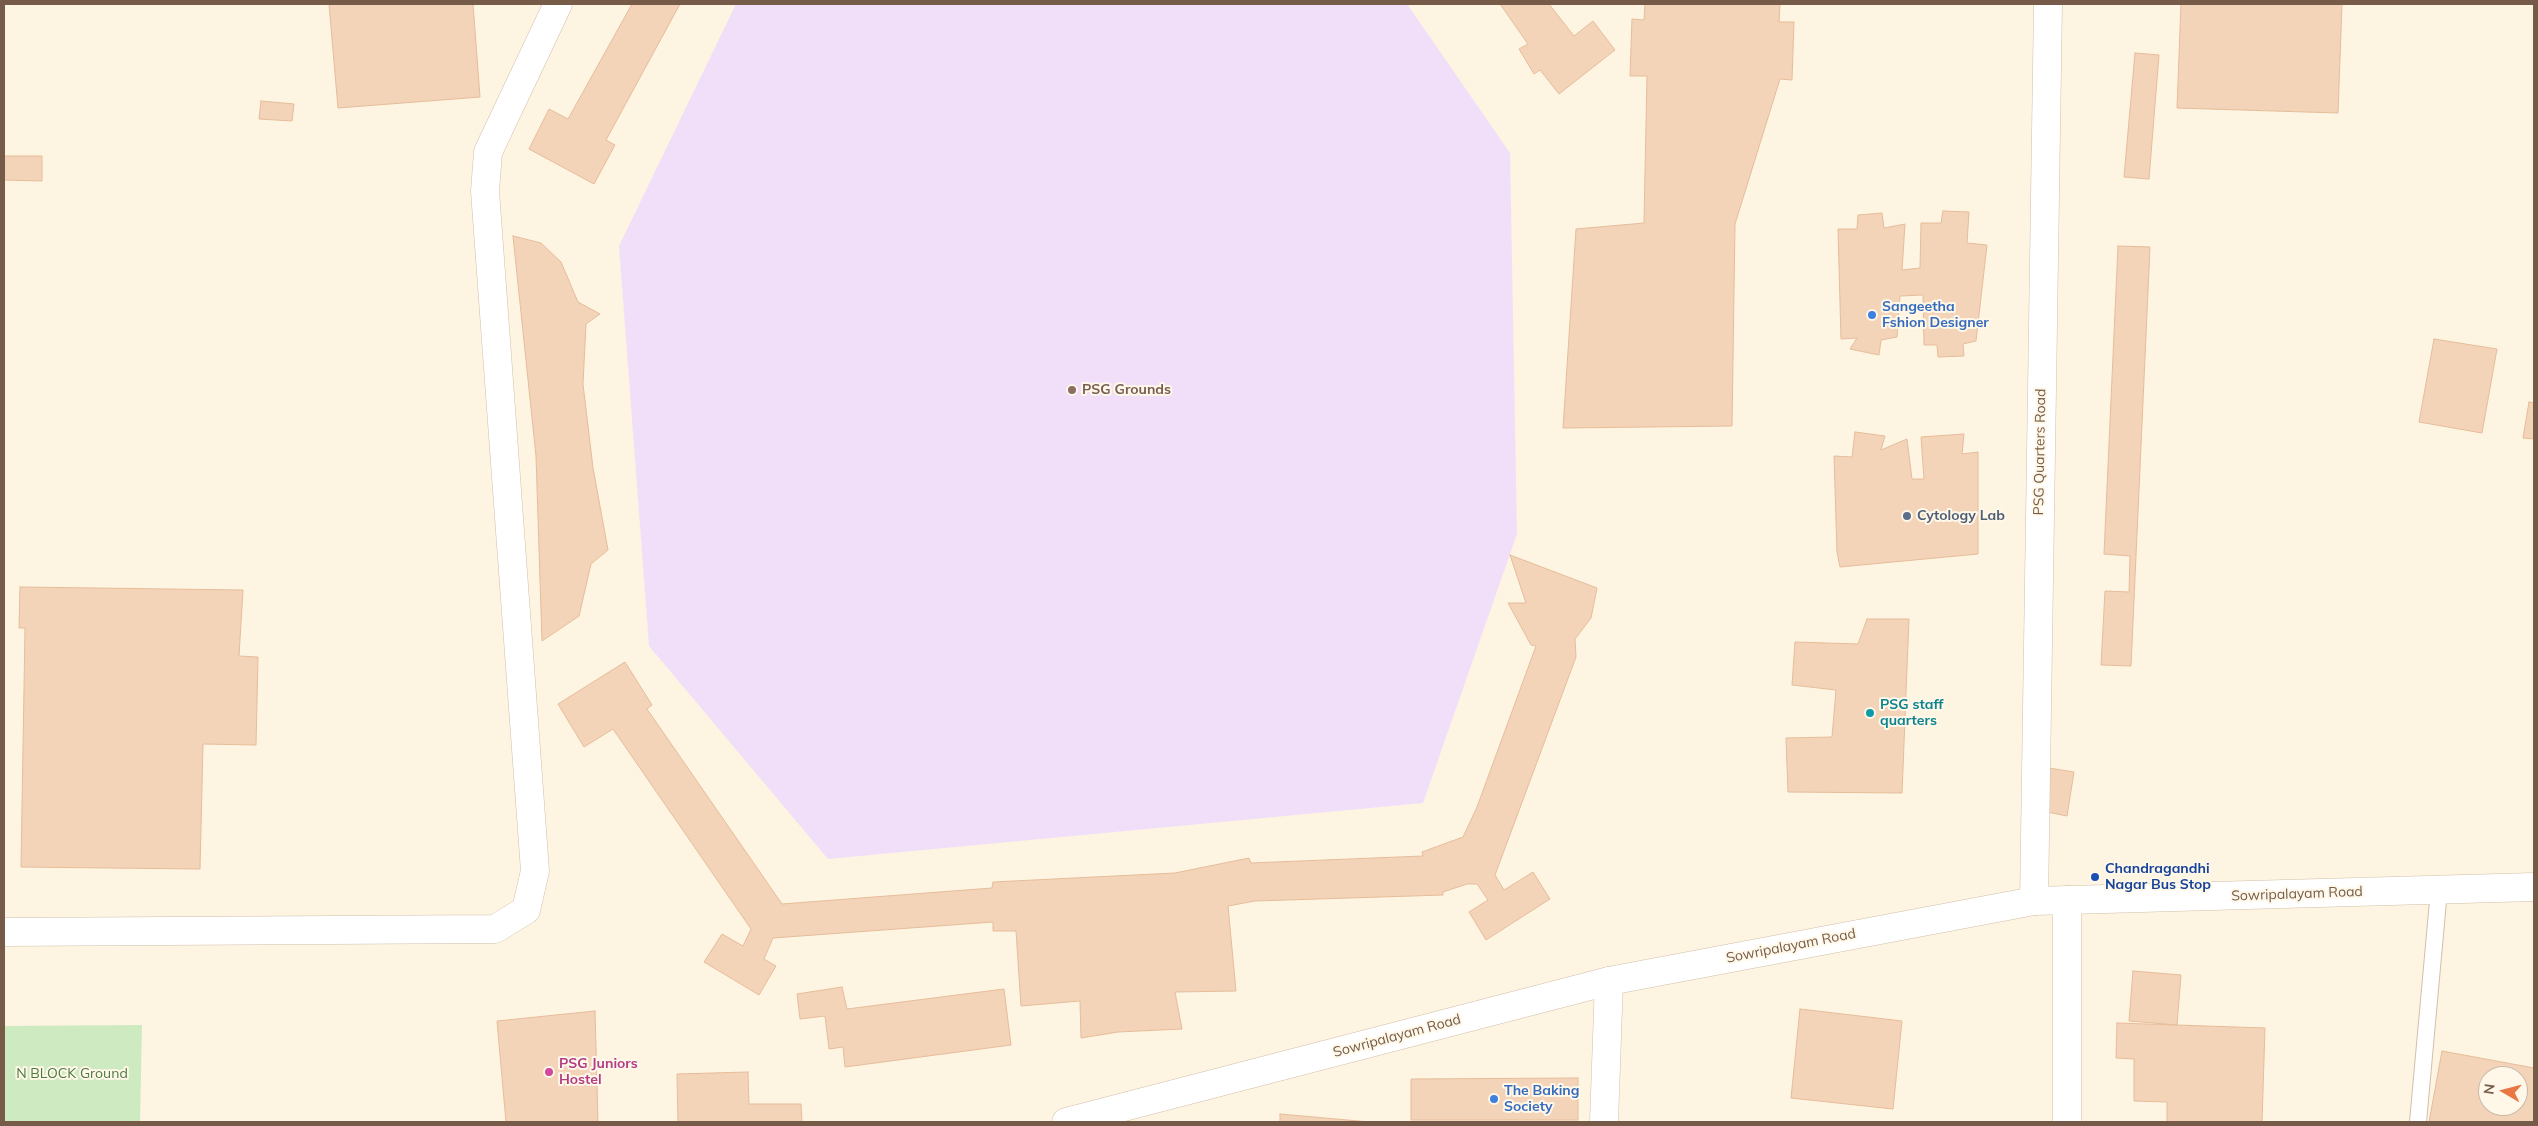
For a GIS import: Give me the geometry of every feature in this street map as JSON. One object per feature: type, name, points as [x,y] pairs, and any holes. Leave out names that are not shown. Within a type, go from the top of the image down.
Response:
[{"type":"street","points":[[4,932],[495,928],[526,910],[535,871],[485,191],[488,152],[558,4]]},
{"type":"street","name":"PSG Quarters Road","points":[[2034,901],[2048,4]]},
{"type":"street","name":"Sowripalayam Road","points":[[1066,1122],[1608,981],[2034,901],[2534,887]]},
{"type":"street","points":[[2068,900],[2068,1122]]},
{"type":"street","points":[[1604,1122],[1608,981]]},
{"type":"lane","points":[[2418,1122],[2439,890]]},
{"type":"shaded area","name":"PSG Grounds","points":[[736,4],[1407,4],[1510,153],[1517,534],[1423,803],[828,859],[649,646],[619,246]]},
{"type":"green space","name":"N BLOCK Ground","points":[[142,1025],[140,1122],[4,1122],[4,1026]]},
{"type":"building","points":[[329,4],[473,4],[480,97],[338,108]]},
{"type":"building","points":[[632,4],[680,4],[606,140],[615,145],[594,184],[529,149],[549,109],[568,119]]},
{"type":"building","points":[[1500,4],[1549,4],[1574,36],[1593,21],[1615,50],[1559,94],[1540,70],[1534,74],[1519,49],[1528,44]]},
{"type":"building","points":[[1645,4],[1780,4],[1779,22],[1794,22],[1792,80],[1780,79],[1735,224],[1732,426],[1563,428],[1576,229],[1644,223],[1647,76],[1630,76],[1632,19],[1644,20]]},
{"type":"building","points":[[2181,4],[2342,4],[2338,113],[2177,108]]},
{"type":"building","points":[[2135,53],[2159,55],[2149,179],[2124,177]]},
{"type":"building","points":[[261,101],[294,104],[292,121],[259,119]]},
{"type":"building","points":[[4,156],[42,156],[42,181],[4,180]]},
{"type":"building","points":[[1943,211],[1969,212],[1967,243],[1987,245],[1976,341],[1963,344],[1964,356],[1938,357],[1937,345],[1924,345],[1923,295],[1900,296],[1897,337],[1881,340],[1879,355],[1850,349],[1857,338],[1841,339],[1838,229],[1857,229],[1858,215],[1882,213],[1884,228],[1905,224],[1902,270],[1920,268],[1921,223],[1941,223]]},
{"type":"building","points":[[513,236],[541,243],[561,262],[578,302],[600,314],[586,324],[583,384],[593,468],[608,550],[591,564],[579,616],[542,641],[536,456]]},
{"type":"building","points":[[2118,246],[2150,247],[2131,666],[2101,665],[2105,591],[2129,592],[2130,556],[2104,554]]},
{"type":"building","points":[[2434,339],[2497,349],[2482,433],[2419,422]]},
{"type":"building","points":[[2529,402],[2534,403],[2534,439],[2523,438]]},
{"type":"building","name":"Cytology Lab","points":[[1855,432],[1885,436],[1881,450],[1907,439],[1912,479],[1924,479],[1921,437],[1964,434],[1962,454],[1978,452],[1978,554],[1840,567],[1837,552],[1834,456],[1852,457]]},
{"type":"building","points":[[1510,555],[1597,588],[1591,618],[1575,639],[1576,657],[1495,875],[1504,890],[1533,872],[1550,899],[1486,940],[1469,912],[1488,900],[1477,884],[1467,884],[1443,892],[1443,895],[1255,901],[1228,906],[1236,991],[1175,992],[1182,1029],[1118,1032],[1081,1038],[1080,1001],[1021,1006],[1016,931],[993,931],[993,922],[773,938],[764,959],[776,966],[759,995],[704,962],[722,934],[743,946],[751,929],[613,729],[584,747],[558,704],[625,662],[652,705],[647,709],[782,904],[992,888],[993,882],[1175,873],[1249,858],[1251,863],[1423,856],[1422,852],[1463,837],[1477,807],[1536,646],[1531,645],[1508,603],[1526,603]]},
{"type":"building","points":[[20,587],[243,590],[239,656],[258,657],[256,745],[203,744],[200,869],[21,867],[25,628],[19,628]]},
{"type":"building","name":"PSG staff quarters","points":[[1867,619],[1909,619],[1902,793],[1788,792],[1786,738],[1832,737],[1836,690],[1792,685],[1795,642],[1858,644]]},
{"type":"building","points":[[2049,768],[2074,772],[2067,816],[2042,811]]},
{"type":"building","points":[[2133,971],[2181,975],[2177,1025],[2129,1021]]},
{"type":"building","points":[[842,987],[847,1009],[1004,989],[1011,1045],[845,1067],[843,1047],[829,1049],[825,1016],[800,1019],[797,994]]},
{"type":"building","points":[[1800,1009],[1902,1021],[1893,1109],[1791,1098]]},
{"type":"building","name":"PSG Juniors Hostel","points":[[595,1011],[598,1122],[506,1122],[497,1021]]},
{"type":"building","points":[[2117,1023],[2265,1028],[2262,1122],[2167,1122],[2167,1102],[2134,1101],[2134,1059],[2116,1058]]},
{"type":"building","points":[[2442,1051],[2523,1066],[2478,1066],[2478,1116],[2528,1116],[2528,1067],[2534,1068],[2534,1122],[2429,1122]]},
{"type":"building","points":[[748,1072],[749,1104],[801,1104],[802,1122],[678,1122],[677,1074]]},
{"type":"building","name":"The Baking Society","points":[[1578,1078],[1578,1120],[1411,1120],[1411,1079]]},
{"type":"building","points":[[1280,1114],[1370,1122],[1280,1122]]},
{"type":"place","name":"Sangeetha Fshion Designer","points":[[1872,315]]},
{"type":"place","name":"PSG Grounds","points":[[1072,390]]},
{"type":"place","name":"Cytology Lab","points":[[1907,516]]},
{"type":"place","name":"PSG staff quarters","points":[[1870,713]]},
{"type":"place","name":"Chandragandhi Nagar Bus Stop","points":[[2095,877]]},
{"type":"place","name":"PSG Juniors Hostel","points":[[549,1072]]},
{"type":"place","name":"The Baking Society","points":[[1494,1099]]}]
